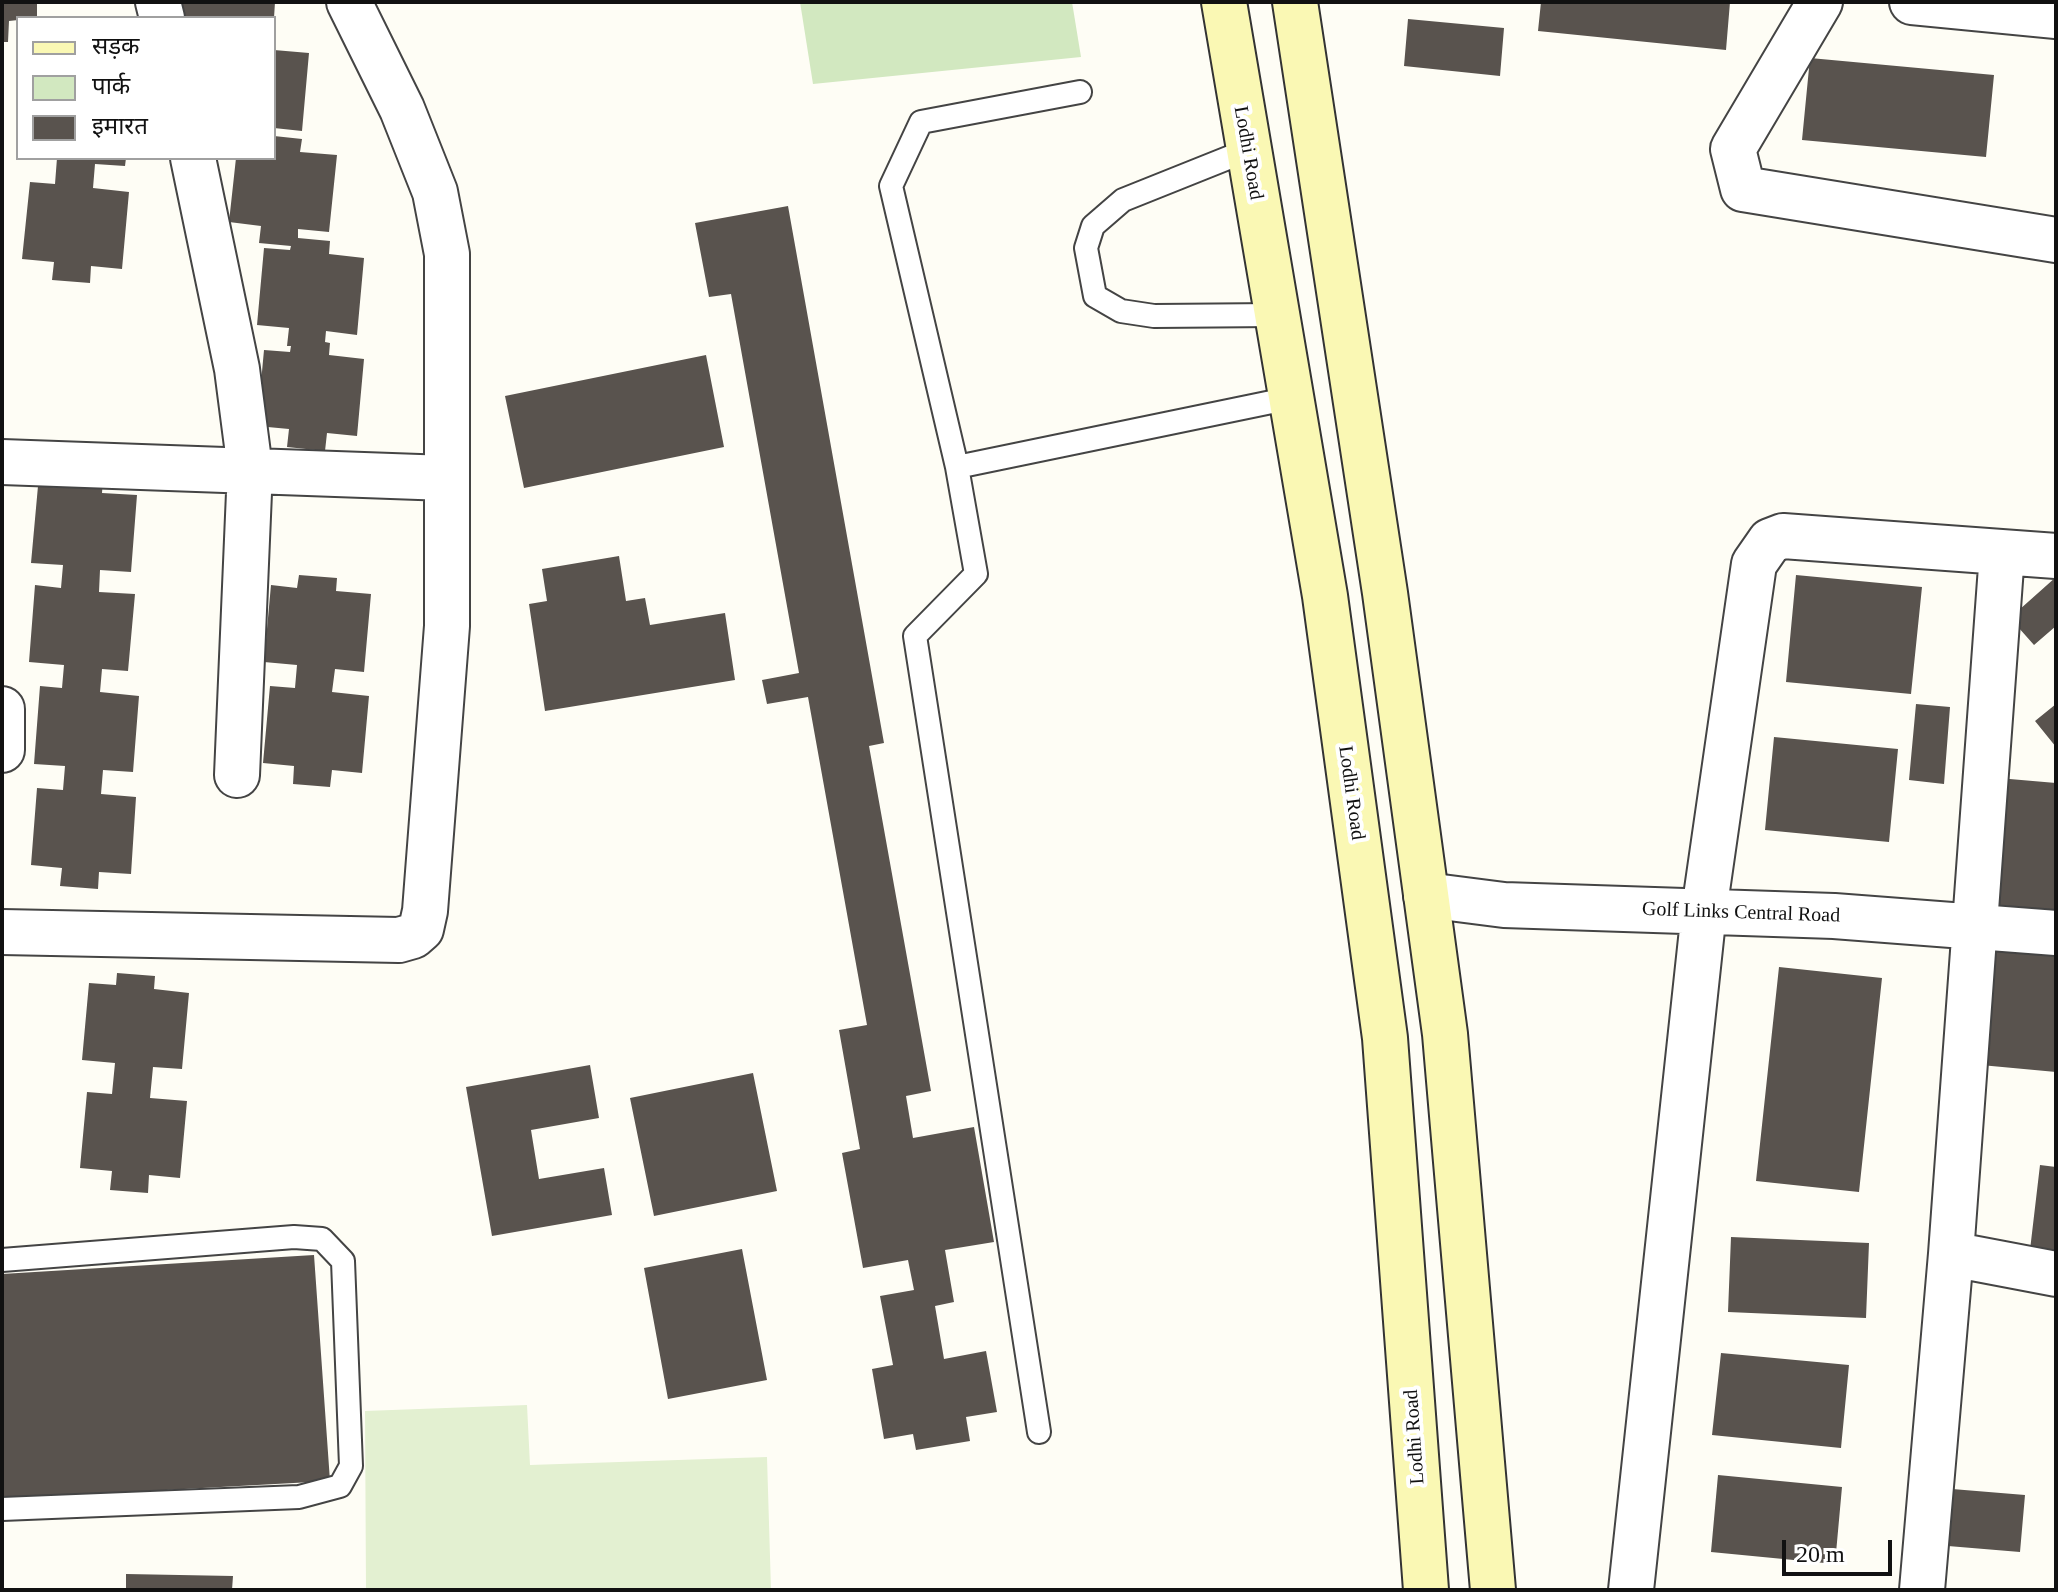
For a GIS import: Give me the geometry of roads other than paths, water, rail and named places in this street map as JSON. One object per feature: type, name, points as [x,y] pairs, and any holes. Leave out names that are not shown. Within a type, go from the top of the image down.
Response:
[{"type":"main road","points":[[1295,2],[1385,593],[1445,1034],[1493,1590]]},
{"type":"main road","name":"Lodhi Road","points":[[1221,5],[1325,596],[1385,1038],[1426,1590]]},
{"type":"street","points":[[2,932],[399,940],[413,936],[421,929],[425,911],[447,626],[447,254],[435,192],[402,109],[349,2]]},
{"type":"street","points":[[1820,2],[1733,149],[1743,189],[2056,240]]},
{"type":"street","points":[[1912,2],[2056,16]]},
{"type":"street","points":[[193,160],[237,369],[250,469],[237,775]]},
{"type":"street","points":[[2,462],[447,478]]},
{"type":"street","points":[[1631,1590],[1704,911],[1754,564],[1770,541],[1783,536],[2056,556]]},
{"type":"street","points":[[1922,1590],[1951,1254],[2002,553]]},
{"type":"street","points":[[2,709],[2,750]]},
{"type":"street","name":"Golf Links Central Road","points":[[1426,895],[1504,905],[1704,911],[1974,925],[2056,933]]},
{"type":"street","points":[[1951,1254],[2056,1274]]},
{"type":"lane","points":[[1039,1432],[915,636],[976,574],[957,467],[891,186],[921,122],[1080,92]]},
{"type":"lane","points":[[1248,150],[1123,200],[1093,226],[1086,248],[1095,296],[1121,311],[1154,316],[1276,315]]},
{"type":"lane","points":[[957,467],[1291,398]]},
{"type":"lane","points":[[2,1260],[294,1237],[322,1239],[343,1261],[351,1466],[340,1486],[299,1497],[2,1509]]}]
